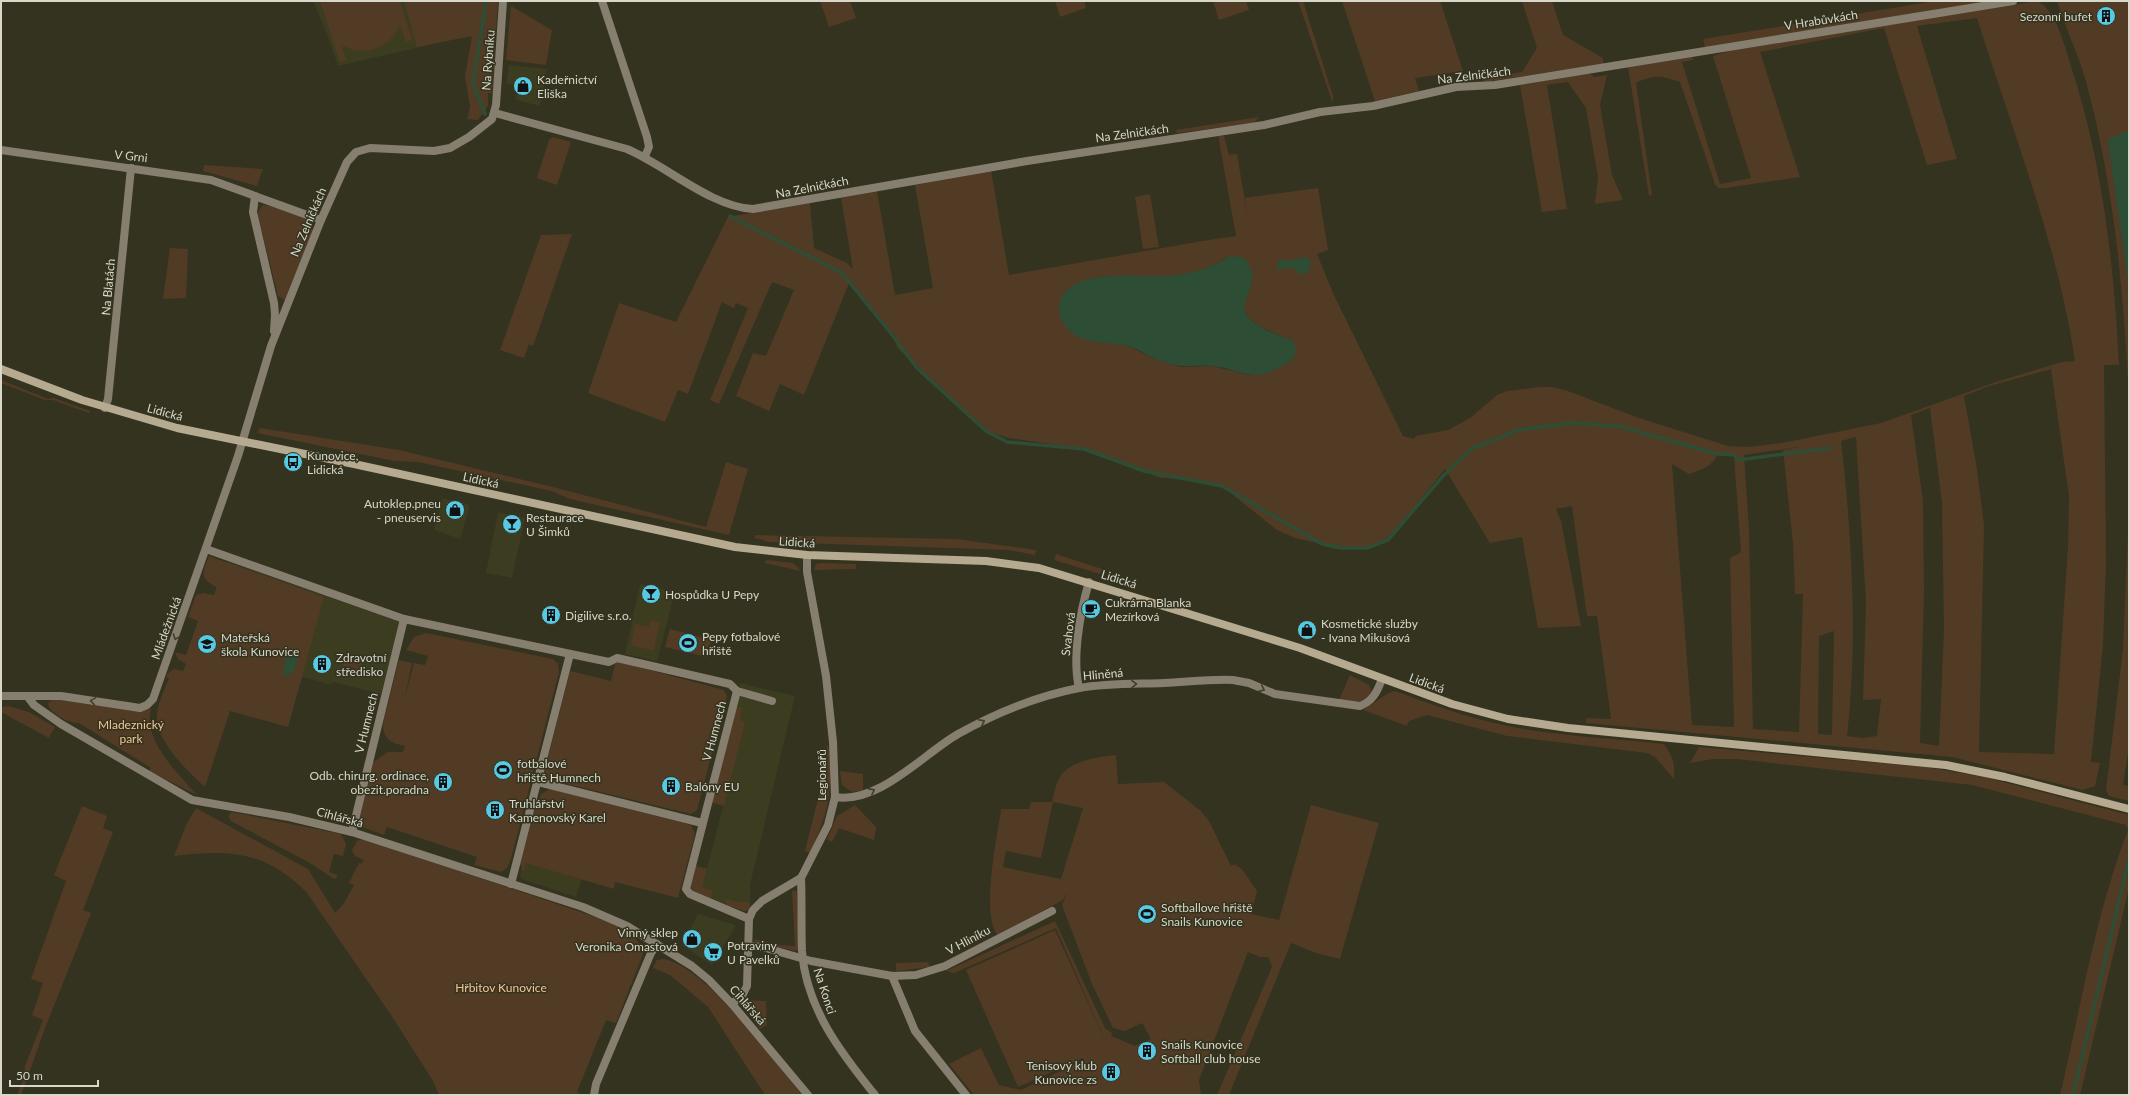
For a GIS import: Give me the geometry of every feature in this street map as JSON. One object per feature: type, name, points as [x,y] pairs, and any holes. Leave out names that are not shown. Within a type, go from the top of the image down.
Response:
[{"type":"main road","name":"Lidická","points":[[1,369],[105,408],[177,428],[354,464],[735,547],[806,555],[986,561],[1040,568],[1300,648],[1437,699],[1488,715],[1534,724],[1588,730],[1946,765],[2005,776],[2129,809]]},
{"type":"street","name":"Na Rybníku","points":[[494,116],[503,1]]},
{"type":"street","points":[[602,1],[647,137],[649,147],[646,156]]},
{"type":"street","name":"V Hrabůvkách","points":[[1633,62],[2013,1]]},
{"type":"street","name":"Na Zelničkách","points":[[242,442],[271,346],[321,220],[347,162],[356,152],[370,148],[442,151],[458,145],[494,116],[608,142],[646,156],[727,204],[738,208],[760,208],[1027,161],[1254,127],[1320,112],[1373,106],[1456,87],[1495,85],[1633,62]]},
{"type":"street","name":"V Grni","points":[[1,150],[210,180],[231,186],[321,220]]},
{"type":"street","name":"Na Blatách","points":[[105,408],[108,399],[116,330],[132,168]]},
{"type":"street","points":[[255,196],[253,212],[275,309],[271,346]]},
{"type":"street","name":"Mládežnická","points":[[1,696],[64,696],[133,707],[147,705],[153,699],[189,600],[242,442]]},
{"type":"street","name":"V Humnech","points":[[206,549],[404,619],[609,662],[617,658],[624,659],[730,684],[737,691],[772,701]]},
{"type":"street","name":"Legionářů","points":[[801,878],[828,825],[835,797],[833,742],[826,676],[807,572],[806,555]]},
{"type":"street","name":"Svahová","points":[[1079,688],[1077,680],[1077,645],[1089,582]]},
{"type":"street","name":"V Humnech","points":[[352,832],[404,619]]},
{"type":"street","points":[[511,884],[570,654]]},
{"type":"street","name":"Hliněná","points":[[835,797],[849,799],[860,797],[885,784],[947,741],[980,723],[1007,710],[1079,688],[1233,680],[1249,683],[1281,695],[1360,706],[1366,704],[1374,697],[1382,679]]},
{"type":"street","name":"V Humnech","points":[[737,691],[686,890],[690,894],[749,919]]},
{"type":"street","name":"Cihlářská","points":[[28,697],[34,705],[61,724],[185,797],[200,802],[246,808],[352,832],[603,914],[657,944],[701,973],[732,1004],[808,1095]]},
{"type":"street","points":[[538,782],[702,823]]},
{"type":"street","points":[[732,1004],[746,988],[749,919],[753,910],[762,902],[801,878]]},
{"type":"street","name":"Na Konci","points":[[801,878],[803,959],[811,995],[825,1027],[875,1095]]},
{"type":"street","name":"V Hliníku","points":[[749,946],[763,947],[803,959],[892,976],[916,975],[938,969],[1052,911]]},
{"type":"street","points":[[594,1095],[596,1084],[651,953],[657,944]]},
{"type":"street","points":[[892,976],[915,1031],[966,1095]]},
{"type":"shaded area","points":[[313,1],[478,1],[473,35],[338,66],[329,39]]},
{"type":"shaded area","points":[[509,65],[547,69],[540,106],[516,100],[517,85],[506,84]]},
{"type":"shaded area","points":[[2129,131],[2129,287],[2108,142],[2111,138]]},
{"type":"shaded area","points":[[1231,256],[1245,258],[1251,271],[1251,286],[1245,304],[1247,316],[1253,322],[1266,330],[1292,340],[1296,347],[1294,358],[1281,367],[1266,373],[1250,375],[1218,367],[1173,365],[1157,360],[1128,346],[1081,338],[1069,330],[1060,316],[1059,308],[1064,293],[1075,284],[1091,278],[1109,276],[1164,276],[1183,274],[1206,268]]},
{"type":"shaded area","points":[[1302,257],[1309,259],[1311,263],[1309,270],[1305,274],[1301,275],[1294,268],[1276,269],[1279,260],[1291,261]]},
{"type":"shaded area","points":[[442,498],[470,505],[460,539],[434,530]]},
{"type":"shaded area","points":[[498,512],[525,518],[512,578],[486,573]]},
{"type":"shaded area","points":[[226,561],[400,622],[381,694],[333,682],[332,685],[302,677],[288,727],[230,711],[213,596]]},
{"type":"shaded area","points":[[640,584],[675,592],[657,661],[625,654]]},
{"type":"shaded area","points":[[287,652],[299,655],[293,673],[290,672],[289,676],[283,674]]},
{"type":"shaded area","points":[[740,683],[795,696],[750,885],[749,910],[744,911],[695,893],[692,890],[696,866],[707,869],[723,806],[735,709]]},
{"type":"shaded area","points":[[525,858],[583,875],[576,897],[521,879],[520,875]]},
{"type":"shaded area","points":[[698,914],[736,925],[712,965],[682,945]]},
{"type":"green space","points":[[320,1],[400,1],[412,40],[406,42],[400,25],[387,42],[375,49],[362,51],[342,46],[346,60],[340,62]]},
{"type":"green space","points":[[404,1],[498,1],[492,93],[488,93],[488,106],[478,120],[467,119],[470,107],[465,76],[472,36],[417,47]]},
{"type":"green space","points":[[820,1],[850,1],[856,18],[829,27]]},
{"type":"green space","points":[[1055,1],[1084,1],[1086,8],[1060,17]]},
{"type":"green space","points":[[1213,1],[1246,1],[1249,10],[1219,20]]},
{"type":"green space","points":[[1298,1],[1303,1],[1333,96],[1333,104]]},
{"type":"green space","points":[[1342,1],[1440,1],[1463,71],[1415,78],[1419,91],[1375,101]]},
{"type":"green space","points":[[1522,1],[1552,1],[1563,35],[1603,58],[1603,64],[1485,82],[1484,79],[1522,72],[1537,48]]},
{"type":"green space","points":[[1935,1],[1990,1],[1705,48],[1703,39]]},
{"type":"green space","points":[[2037,1],[2044,5],[2054,20],[2062,37],[2081,100],[2090,137],[2105,212],[2117,327],[2119,365],[2104,365],[2106,562],[2103,645],[2091,762],[2100,763],[2095,786],[2083,790],[1952,757],[1586,723],[1586,718],[1611,719],[1597,616],[1587,616],[1572,506],[1556,509],[1561,521],[1581,626],[1538,628],[1522,537],[1490,543],[1445,469],[1394,533],[1384,542],[1370,548],[1342,548],[1295,538],[1277,530],[1222,486],[1194,479],[1161,478],[1085,449],[1009,438],[986,431],[917,368],[897,347],[893,336],[869,309],[849,283],[804,395],[780,384],[769,411],[736,396],[753,353],[766,356],[794,290],[772,282],[719,404],[710,400],[748,308],[736,303],[734,308],[722,302],[688,394],[678,390],[665,422],[588,393],[619,303],[676,322],[728,217],[810,203],[814,248],[847,263],[853,269],[841,198],[877,191],[895,295],[933,288],[915,185],[991,170],[1009,275],[1236,236],[1218,135],[1224,136],[1229,155],[1237,154],[1244,198],[1318,188],[1328,250],[1317,254],[1333,293],[1403,436],[1414,439],[1416,436],[1448,430],[1470,418],[1497,395],[1507,391],[1552,387],[1568,391],[1639,418],[1728,446],[1748,447],[1782,443],[1881,423],[1996,382],[2062,362],[2075,361],[2067,317],[2046,231],[1977,18],[1917,26],[1957,159],[1927,165],[1884,28],[1760,52],[1800,177],[1718,188],[1715,184],[1680,82],[1663,77],[1653,77],[1636,83],[1652,195],[1649,196],[1628,67],[1692,56],[1693,60],[1682,62],[1720,184],[1751,178],[1713,56],[1736,49]],"holes":[[[1226,258],[1248,263],[1251,278],[1244,307],[1247,315],[1259,326],[1292,340],[1294,358],[1272,371],[1249,375],[1212,366],[1181,367],[1158,360],[1128,346],[1077,336],[1065,294],[1075,285],[1100,277],[1176,276],[1198,271]],[[2051,369],[2069,496],[2068,547],[2054,754],[1979,752],[1984,525],[1977,469],[1964,396],[1989,386]],[[1930,408],[1942,503],[1944,630],[1939,746],[1920,743],[1924,590],[1923,501],[1911,415]],[[1856,437],[1866,603],[1863,700],[1881,699],[1877,736],[1862,738],[1847,736],[1853,626],[1851,551],[1841,441]],[[1799,447],[1783,450],[1793,543],[1795,594],[1803,594],[1799,732],[1753,729],[1749,529],[1744,455]],[[1718,454],[1734,456],[1741,552],[1730,558],[1734,727],[1692,725],[1672,464],[1689,474],[1702,469],[1713,462]],[[1834,631],[1832,735],[1818,734],[1819,636]]]},
{"type":"green space","points":[[2057,1],[2129,1],[2129,402],[2121,280],[2103,158],[2085,78]]},
{"type":"green space","points":[[511,6],[552,30],[546,65],[506,60]]},
{"type":"green space","points":[[1585,73],[1591,74],[1594,77],[1607,75],[1600,105],[1612,175],[1623,200],[1595,204],[1598,177],[1586,108],[1568,82],[1547,85],[1567,209],[1542,212],[1520,85]]},
{"type":"green space","points":[[1259,117],[1254,123],[1177,133],[1176,130]]},
{"type":"green space","points":[[553,137],[571,142],[557,185],[537,178],[549,140]]},
{"type":"green space","points":[[204,165],[263,169],[257,186],[203,171]]},
{"type":"green space","points":[[1150,194],[1159,247],[1143,249],[1135,197]]},
{"type":"green space","points":[[263,205],[295,214],[306,219],[312,226],[313,231],[285,300],[278,296],[258,215],[259,210]]},
{"type":"green space","points":[[572,234],[533,346],[529,344],[524,358],[500,350],[541,235]]},
{"type":"green space","points":[[170,248],[188,249],[186,298],[163,299]]},
{"type":"green space","points":[[1,380],[48,399],[54,398],[90,411],[89,413],[53,400],[45,400],[1,383]]},
{"type":"green space","points":[[260,428],[399,450],[549,486],[706,527],[726,462],[748,469],[729,535],[570,499],[551,491],[418,462],[395,461],[257,433]]},
{"type":"green space","points":[[2129,506],[2129,746],[2123,785],[2129,786],[2129,801],[2109,796],[2106,790],[2123,649]]},
{"type":"green space","points":[[755,535],[956,539],[1036,550],[1035,555],[1009,550],[769,542],[755,538]]},
{"type":"green space","points":[[1056,554],[1102,569],[1100,574],[1054,560]]},
{"type":"green space","points":[[209,556],[324,597],[288,727],[230,711],[205,787],[190,773],[166,744],[158,724],[157,714],[160,700],[169,678],[166,677],[168,673],[174,669],[183,671],[186,664],[178,659],[175,652],[186,655],[198,621],[188,617],[196,595],[203,593],[214,595],[217,587],[205,578],[204,571]]},
{"type":"green space","points":[[766,560],[793,563],[801,571],[765,563]]},
{"type":"green space","points":[[816,564],[856,564],[856,569],[814,570]]},
{"type":"green space","points":[[651,620],[660,622],[654,651],[631,645],[635,624],[649,627]]},
{"type":"green space","name":"Pepy fotbalové hřiště","points":[[670,629],[711,640],[707,657],[665,647]]},
{"type":"green space","points":[[426,633],[553,659],[558,664],[559,672],[511,859],[507,868],[501,872],[474,865],[477,857],[387,827],[384,835],[362,827],[358,821],[372,763],[388,752],[403,752],[405,746],[392,742],[386,737],[383,724],[399,660],[412,663],[404,701],[414,663],[425,665],[428,656],[406,650],[414,637]]},
{"type":"green space","points":[[346,653],[363,657],[360,670],[343,666]]},
{"type":"green space","points":[[616,661],[724,690],[727,696],[697,810],[691,814],[547,779],[544,774],[570,671],[611,681]]},
{"type":"green space","points":[[1350,675],[1369,685],[1372,692],[1366,699],[1357,702],[1339,700]]},
{"type":"green space","points":[[1395,691],[1462,714],[1489,722],[1523,729],[1664,744],[1673,760],[1674,779],[1655,757],[1647,753],[1507,736],[1427,715],[1409,721],[1407,726],[1363,710],[1386,694]]},
{"type":"green space","name":"Mladeznický park","points":[[54,699],[133,711],[151,709],[150,720],[152,732],[157,744],[172,767],[197,795],[149,771],[151,768],[79,723],[70,722],[55,714],[49,707],[48,703]]},
{"type":"green space","points":[[8,706],[29,712],[55,727],[49,738],[1,712],[1,707]]},
{"type":"green space","points":[[742,707],[740,720],[745,722],[724,806],[710,802],[735,709]]},
{"type":"green space","points":[[827,745],[830,763],[829,799],[820,830],[810,853],[805,851],[825,771]]},
{"type":"green space","points":[[1699,747],[1925,767],[1984,777],[2129,815],[2129,888],[2080,1095],[2060,1095],[2106,895],[2128,830],[2126,825],[1972,785],[1736,759],[1713,759],[1690,763]]},
{"type":"green space","points":[[1116,755],[1118,784],[1164,782],[1201,811],[1209,821],[1231,866],[1234,864],[1242,869],[1257,891],[1251,914],[1279,920],[1311,805],[1379,823],[1340,959],[1316,953],[1291,943],[1229,1095],[1217,1095],[1272,967],[1268,957],[1260,957],[1248,952],[1199,1080],[1201,1095],[974,1095],[949,1064],[981,1048],[999,1085],[1021,1090],[1084,1060],[1083,1058],[1018,1087],[966,970],[1055,930],[1108,1047],[1056,928],[954,973],[946,971],[1055,921],[1105,1028],[1112,1033],[1111,1036],[1135,1046],[1151,1039],[1142,1023],[1125,1031],[1113,1028],[1092,984],[1062,905],[1068,891],[1063,900],[997,935],[992,924],[990,892],[1001,809],[1029,809],[1031,802],[1052,802],[1058,781],[1062,774],[1068,769],[1083,761]],"holes":[[[1053,802],[1083,808],[1061,879],[1003,867],[1006,851],[1041,858]]]},
{"type":"green space","points":[[840,771],[863,774],[863,790],[852,792],[842,785]]},
{"type":"green space","points":[[550,789],[691,825],[695,834],[678,898],[615,882],[614,889],[526,863],[524,870],[521,870],[522,866],[520,865],[535,809],[541,794]]},
{"type":"green space","points":[[855,805],[876,827],[874,840],[839,828],[832,842],[827,839],[837,816]]},
{"type":"green space","points":[[82,806],[107,816],[103,828],[113,832],[83,910],[91,913],[47,1023],[21,1095],[17,1095],[25,1075],[25,1066],[43,1020],[32,1015],[43,983],[31,979],[66,881],[54,875]]},
{"type":"green space","name":"Hřbitov Kunovice","points":[[196,808],[308,869],[335,913],[350,893],[354,885],[349,883],[359,863],[361,864],[364,860],[355,856],[352,850],[357,841],[363,839],[601,919],[625,931],[635,938],[641,945],[643,954],[616,1023],[606,1020],[577,1092],[583,1095],[439,1095],[433,1081],[391,1015],[307,893],[292,879],[261,861],[246,856],[212,853],[174,856],[187,823]]},
{"type":"green space","points":[[232,812],[341,834],[346,844],[343,856],[334,854],[329,872],[337,875],[337,877],[334,879],[310,863],[231,821],[228,816]]},
{"type":"green space","points":[[696,866],[707,869],[702,887],[713,891],[711,898],[692,890],[691,886]]},
{"type":"green space","points":[[795,890],[797,892],[799,948],[796,951],[754,941],[755,939],[776,945],[795,946],[792,891]]},
{"type":"green space","points":[[725,899],[738,902],[750,902],[749,910],[744,911],[726,905]]},
{"type":"green space","points":[[663,959],[680,965],[698,978],[718,996],[738,1016],[802,1095],[765,1095],[708,1007],[670,975],[653,968],[657,960]]},
{"type":"green space","points":[[928,962],[930,967],[896,971],[896,963]]},
{"type":"green space","points":[[748,1000],[766,1001],[767,1025],[760,1029],[749,1013]]},
{"type":"waterway","points":[[485,114],[473,83],[486,1]]},
{"type":"waterway","points":[[730,216],[841,272],[917,368],[986,431],[1007,442],[1084,449],[1144,471],[1222,486],[1322,544],[1341,548],[1367,548],[1388,540],[1443,476],[1471,449],[1519,430],[1571,423],[1618,426],[1718,454],[1734,455],[1738,460],[1830,448]]},
{"type":"waterway","points":[[2073,1095],[2129,859]]},
{"type":"place","name":"Sezonní bufet","points":[[2106,16]]},
{"type":"place","name":"Kadeřnictví Eliška","points":[[523,86]]},
{"type":"place","name":"Kunovice, Lidická","points":[[293,462]]},
{"type":"place","name":"Autoklep.pneu - pneuservis","points":[[455,510]]},
{"type":"place","name":"Restaurace U Šimků","points":[[512,524]]},
{"type":"place","name":"Hospůdka U Pepy","points":[[651,594]]},
{"type":"place","name":"Cukrárna Blanka Mezírková","points":[[1091,609]]},
{"type":"place","name":"Digilive s.r.o.","points":[[551,615]]},
{"type":"place","name":"Kosmetické služby - Ivana Mikušová","points":[[1307,630]]},
{"type":"place","name":"Pepy fotbalové hřiště","points":[[688,643]]},
{"type":"place","name":"Mateřská škola Kunovice","points":[[207,644]]},
{"type":"place","name":"Zdravotní středisko","points":[[322,664]]},
{"type":"place","name":"fotbalové hřiště Humnech","points":[[503,770]]},
{"type":"place","name":"Odb. chirurg. ordinace, obezit.poradna","points":[[443,782]]},
{"type":"place","name":"Balóny EU","points":[[671,786]]},
{"type":"place","name":"Truhlářství Kamenovský Karel","points":[[495,810]]},
{"type":"place","name":"Softballove hřiště Snails Kunovice","points":[[1147,914]]},
{"type":"place","name":"Vinný sklep Veronika Omastová","points":[[692,939]]},
{"type":"place","name":"Potraviny U Pavelků","points":[[713,952]]},
{"type":"place","name":"Snails Kunovice Softball club house","points":[[1147,1051]]},
{"type":"place","name":"Tenisový klub Kunovice zs","points":[[1111,1072]]}]
